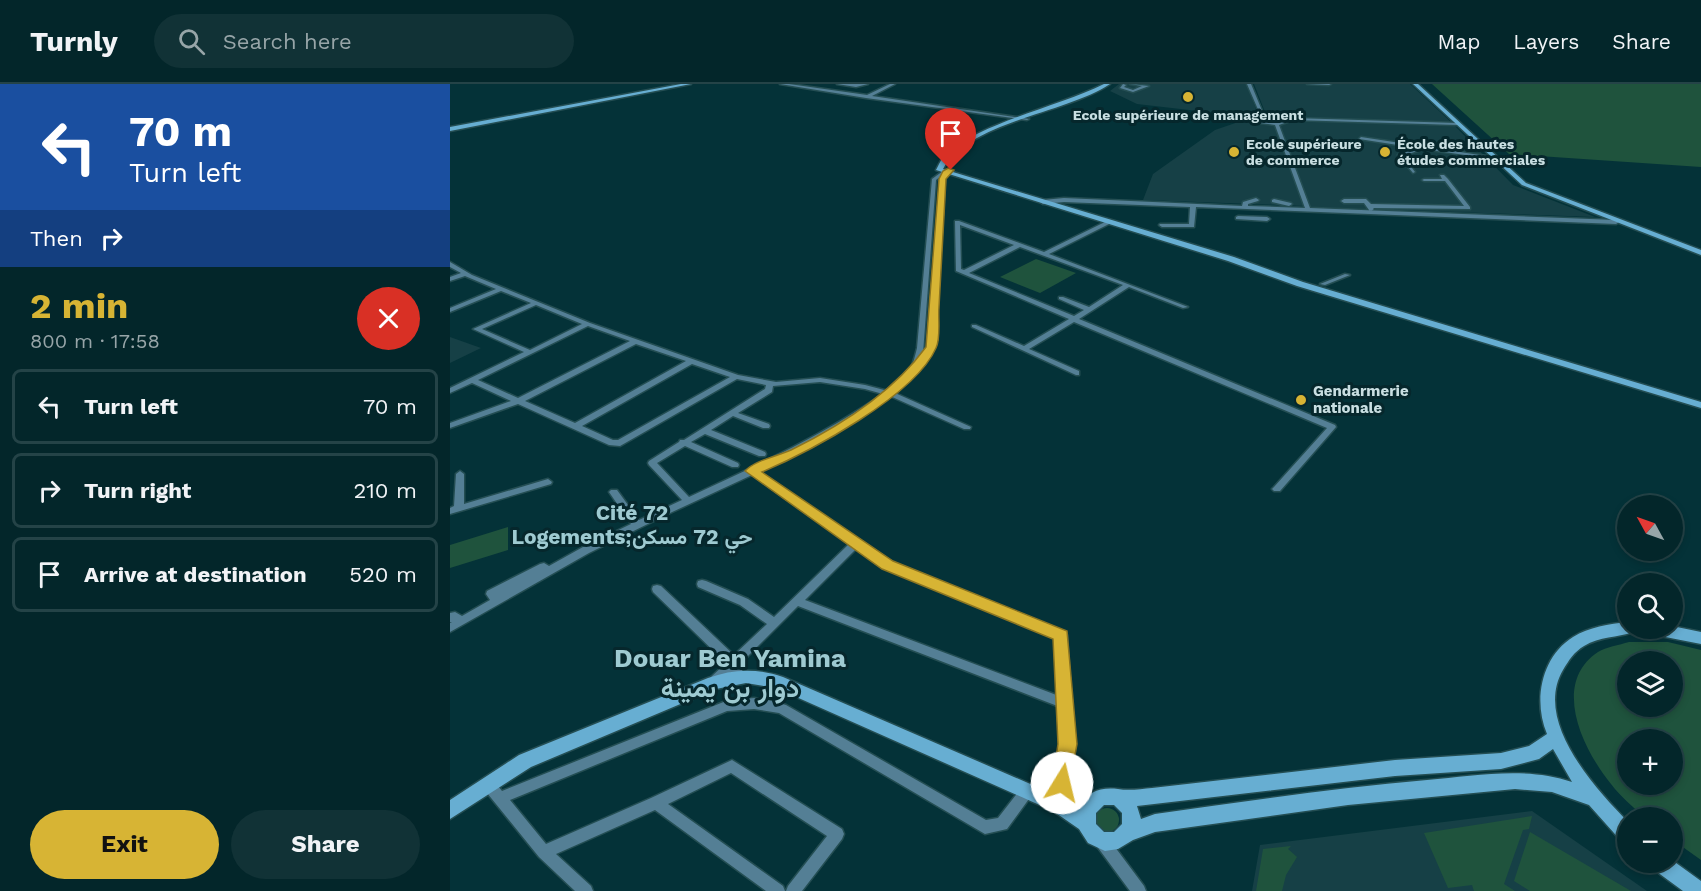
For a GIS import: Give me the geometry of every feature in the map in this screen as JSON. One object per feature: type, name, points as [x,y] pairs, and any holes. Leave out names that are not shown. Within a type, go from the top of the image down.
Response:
[{"type":"main road","points":[[450,128],[679,84]]},
{"type":"main road","points":[[450,128],[689,84]]},
{"type":"main road","points":[[1107,84],[1074,101],[990,130],[945,159],[938,168],[1055,201],[1701,398]]},
{"type":"main road","points":[[1023,119],[1087,99],[1113,84]]},
{"type":"main road","points":[[1415,84],[1515,178],[1532,189],[1616,222],[1701,251]]},
{"type":"main road","points":[[1421,84],[1520,176],[1701,251]]},
{"type":"main road","points":[[948,171],[1231,259],[1300,284],[1701,405]]},
{"type":"main road","points":[[1617,630],[1584,638],[1570,648],[1559,660],[1551,676],[1548,694],[1556,737],[1569,766],[1590,797],[1617,825]]},
{"type":"main road","points":[[1683,633],[1699,636]]},
{"type":"main road","points":[[450,810],[525,761],[558,745],[713,683],[736,669],[778,682],[1059,805],[1086,823],[1089,830],[1101,840],[1116,841],[1128,833],[1155,823],[1348,796],[1515,781],[1552,783],[1590,797]]},
{"type":"main road","points":[[1059,805],[1093,802],[1105,796],[1152,797],[1395,768],[1501,761],[1533,753],[1556,737]]},
{"type":"main road","points":[[1118,798],[1131,813],[1128,833]]},
{"type":"main road","points":[[1086,823],[1089,808],[1093,802]]},
{"type":"main road","points":[[1675,873],[1699,891]]},
{"type":"street","points":[[783,84],[864,98],[1023,119]]},
{"type":"street","points":[[839,84],[866,84]]},
{"type":"street","points":[[864,98],[893,84]]},
{"type":"street","points":[[1113,84],[1137,85]]},
{"type":"street","points":[[1126,86],[1133,91],[1147,86],[1132,84]]},
{"type":"street","points":[[1249,84],[1261,113]]},
{"type":"street","points":[[1309,84],[1329,84]]},
{"type":"street","points":[[1292,119],[1281,113],[1254,115],[1254,118],[1276,123],[1292,119],[1457,124]]},
{"type":"street","points":[[1276,123],[1307,207]]},
{"type":"street","points":[[1361,138],[1493,158]]},
{"type":"street","points":[[1413,172],[1400,155],[1423,147]]},
{"type":"street","points":[[450,628],[455,620],[496,601],[491,594],[544,567],[548,572],[687,500],[795,453],[834,431],[889,393],[916,369],[931,347],[948,171]]},
{"type":"street","points":[[916,369],[921,348],[934,179],[948,171]]},
{"type":"street","points":[[1370,206],[1468,208],[1444,178],[1424,180]]},
{"type":"street","points":[[1167,205],[1175,200]]},
{"type":"street","points":[[1245,208],[1245,203],[1256,200]]},
{"type":"street","points":[[1274,201],[1280,204],[1374,213],[1616,222]]},
{"type":"street","points":[[1344,201],[1366,201],[1374,213]]},
{"type":"street","points":[[1043,202],[1245,208],[1307,207]]},
{"type":"street","points":[[1162,225],[1192,226],[1193,206]]},
{"type":"street","points":[[1238,218],[1263,220],[1259,208]]},
{"type":"street","points":[[1185,307],[957,222],[958,270],[1332,427],[1277,489]]},
{"type":"street","points":[[1044,254],[1109,222]]},
{"type":"street","points":[[1089,231],[1096,234]]},
{"type":"street","points":[[964,273],[1019,245]]},
{"type":"street","points":[[450,264],[501,289],[588,324],[736,377],[770,383],[820,380],[889,393],[967,427]]},
{"type":"street","points":[[450,279],[466,273]]},
{"type":"street","points":[[1323,284],[1347,275]]},
{"type":"street","points":[[1024,349],[1128,285]]},
{"type":"street","points":[[450,310],[501,289]]},
{"type":"street","points":[[1061,298],[1089,309]]},
{"type":"street","points":[[529,352],[476,329],[536,303]]},
{"type":"street","points":[[450,391],[588,324]]},
{"type":"street","points":[[974,326],[1076,373]]},
{"type":"street","points":[[450,426],[520,400],[634,342]]},
{"type":"street","points":[[578,426],[690,362]]},
{"type":"street","points":[[472,380],[578,426],[605,441],[620,443],[736,377]]},
{"type":"street","points":[[687,500],[652,463],[769,390],[770,383]]},
{"type":"street","points":[[731,413],[766,426]]},
{"type":"street","points":[[703,430],[762,454]]},
{"type":"street","points":[[683,442],[735,465]]},
{"type":"street","points":[[752,471],[855,544],[898,570],[1061,635],[1068,744],[1059,805]]},
{"type":"street","points":[[460,474],[454,510],[548,482]]},
{"type":"street","points":[[614,492],[638,525]]},
{"type":"street","points":[[657,589],[736,669],[774,623],[855,544]]},
{"type":"street","points":[[702,585],[744,602],[774,623]]},
{"type":"street","points":[[796,601],[1065,704]]},
{"type":"street","points":[[500,798],[726,706],[746,702],[782,709],[985,827],[1002,824],[1027,792]]},
{"type":"street","points":[[544,852],[656,803],[732,766],[837,834],[793,891]]},
{"type":"street","points":[[488,784],[544,852],[586,891]]},
{"type":"street","points":[[656,803],[778,891]]},
{"type":"street","points":[[1101,840],[1139,891]]},
{"type":"shaded area","name":"Ecole supérieure de management","points":[[1119,84],[1247,84],[1257,112],[1250,117],[1137,104],[1110,91]]},
{"type":"shaded area","points":[[1254,84],[1410,84],[1452,123],[1294,118],[1284,113],[1265,112]]},
{"type":"shaded area","name":"Ecole supérieure de commerce","points":[[1250,118],[1258,122],[1274,124],[1305,206],[1143,200],[1153,174],[1215,130]]},
{"type":"shaded area","name":"École des hautes études commerciales","points":[[1295,120],[1454,125],[1513,185],[1595,217],[1309,207],[1279,124]]},
{"type":"shaded area","points":[[450,337],[481,348],[450,363]]},
{"type":"shaded area","points":[[1532,811],[1617,870],[1617,873],[1621,873],[1647,891],[1252,891],[1260,845]]},
{"type":"green space","points":[[1432,84],[1701,84],[1701,167],[1509,154]]},
{"type":"green space","points":[[1036,259],[1076,273],[1040,293],[1000,277]]},
{"type":"green space","points":[[508,527],[508,550],[450,568],[450,545]]},
{"type":"green space","points":[[1629,642],[1668,642],[1701,650],[1701,860],[1683,847],[1683,807],[1633,807],[1620,795],[1683,795],[1683,729],[1617,729],[1617,792],[1601,770],[1582,736],[1576,718],[1574,699],[1576,681],[1584,666],[1598,652]]},
{"type":"green space","points":[[1102,808],[1112,808],[1119,815],[1119,825],[1112,832],[1102,832],[1095,825],[1095,815]]},
{"type":"green space","points":[[1532,816],[1529,829],[1523,830],[1504,884],[1515,891],[1474,891],[1472,885],[1448,888],[1424,833]]},
{"type":"green space","points":[[1530,832],[1631,891],[1530,891],[1514,881]]},
{"type":"green space","points":[[1291,846],[1288,849],[1297,857],[1286,875],[1282,891],[1256,891],[1263,849]]},
{"type":"place","name":"Ecole supérieure de management","points":[[1188,97]]},
{"type":"place","name":"Ecole supérieure de commerce","points":[[1234,152]]},
{"type":"place","name":"École des hautes études commerciales","points":[[1385,152]]},
{"type":"place","name":"Gendarmerie nationale","points":[[1301,400]]},
{"type":"district","name":"Cité 72 Logements;حي 72 مسكن","points":[[632,525]]},
{"type":"district","name":"Douar Ben Yamina دوار بن يمينة","points":[[730,673]]},
{"type":"route","points":[[951,170],[945,172],[943,179],[931,347],[916,369],[889,393],[834,431],[795,453],[752,471],[888,565],[1061,635],[1068,744],[1062,783]]}]
